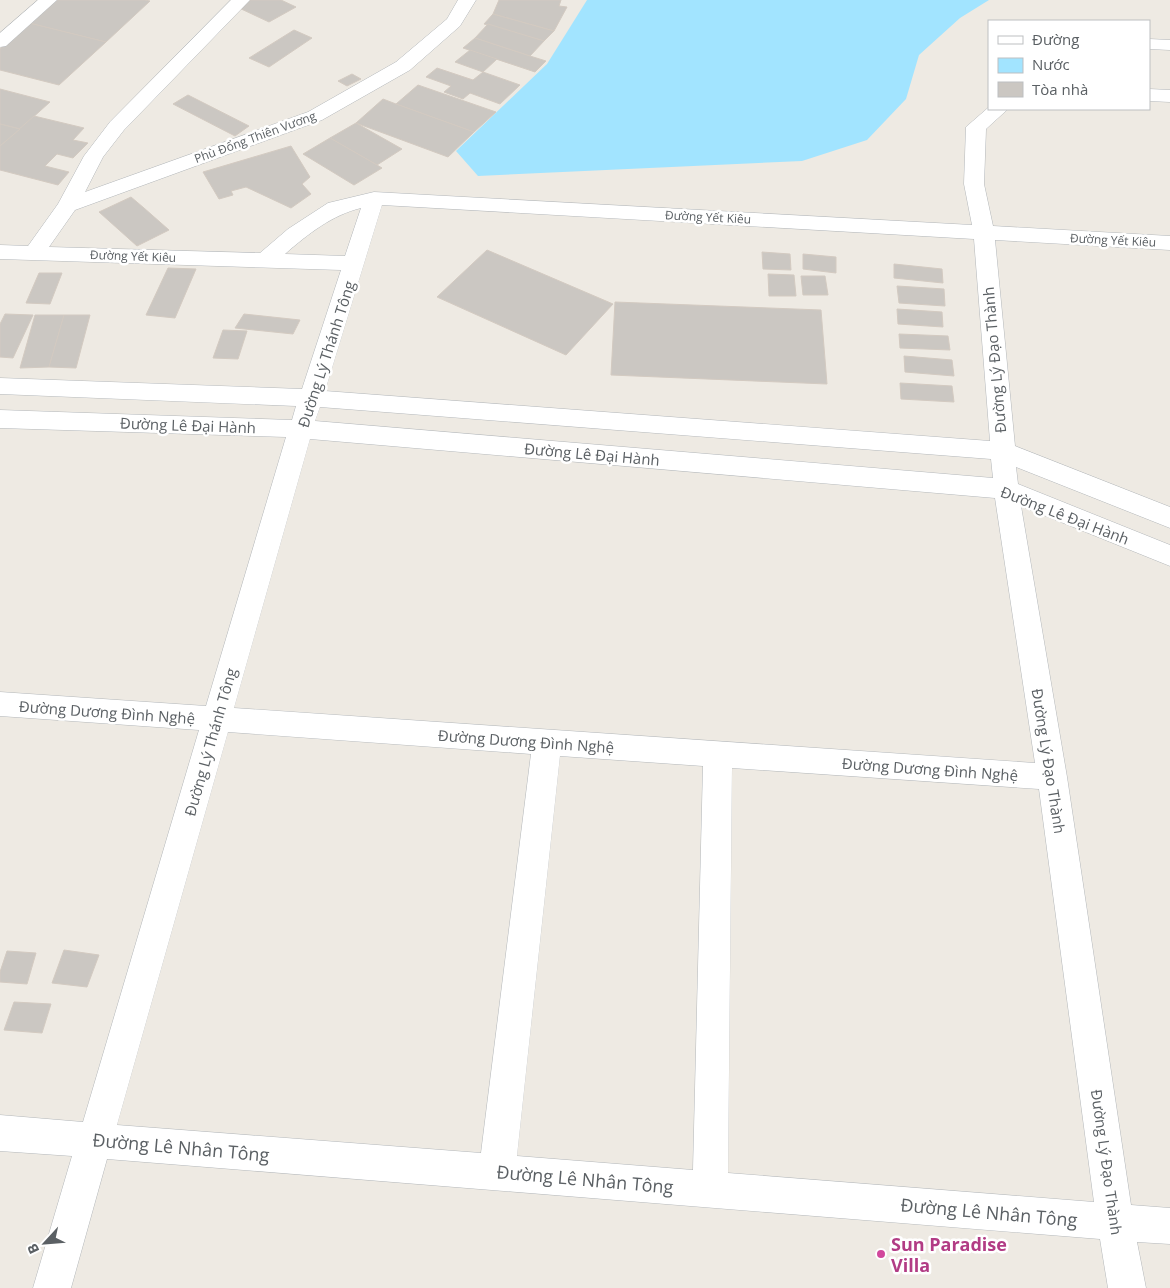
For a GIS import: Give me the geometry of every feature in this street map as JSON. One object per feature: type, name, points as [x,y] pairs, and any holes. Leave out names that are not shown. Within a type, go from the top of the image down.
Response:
[{"type":"street","points":[[0,42],[48,0]]},
{"type":"street","points":[[34,253],[68,205],[94,156],[117,126],[241,0]]},
{"type":"street","name":"Phù Đổng Thiên Vương","points":[[68,205],[315,116],[403,66],[454,22],[467,0]]},
{"type":"street","points":[[1150,44],[1170,45]]},
{"type":"street","points":[[1150,95],[1170,96]]},
{"type":"street","name":"Đường Lý Đạo Thành","points":[[997,110],[976,127],[974,184],[984,232],[1006,489],[1052,777],[1126,1288]]},
{"type":"street","name":"Đường Yết Kiêu","points":[[265,260],[295,234],[335,208],[374,198],[1170,243]]},
{"type":"street","name":"Đường Lý Thánh Tông","points":[[52,1288],[216,719],[311,398],[374,198]]},
{"type":"street","name":"Đường Yết Kiêu","points":[[0,252],[354,263]]},
{"type":"street","name":"Đường Lê Đại Hành","points":[[0,386],[311,398],[1002,451],[1170,518]]},
{"type":"street","name":"Đường Lê Đại Hành","points":[[0,419],[302,429],[1006,489],[1170,556]]},
{"type":"street","name":"Đường Dương Đình Nghệ","points":[[0,704],[1052,777]]},
{"type":"street","points":[[497,1172],[547,742]]},
{"type":"street","points":[[710,1189],[718,754]]},
{"type":"street","name":"Đường Lê Nhân Tông","points":[[0,1133],[1170,1226]]},
{"type":"water","points":[[587,0],[989,0],[960,18],[919,55],[906,99],[867,140],[802,161],[478,176],[456,151],[547,64]]},
{"type":"building","points":[[55,0],[150,1],[106,42],[29,23]]},
{"type":"building","points":[[249,0],[281,0],[296,7],[269,22],[237,7]]},
{"type":"building","points":[[499,0],[561,0],[559,6],[567,7],[554,31],[493,14]]},
{"type":"building","points":[[493,14],[554,31],[544,41],[484,24]]},
{"type":"building","points":[[29,23],[106,42],[59,85],[0,70],[0,49]]},
{"type":"building","points":[[488,24],[544,41],[530,56],[475,38]]},
{"type":"building","points":[[294,30],[312,38],[269,67],[249,58]]},
{"type":"building","points":[[475,38],[546,61],[535,72],[463,48]]},
{"type":"building","points":[[470,50],[497,59],[483,72],[455,62]]},
{"type":"building","points":[[437,68],[473,80],[483,72],[520,85],[500,104],[470,93],[463,99],[444,92],[451,86],[426,77]]},
{"type":"building","points":[[352,74],[361,79],[347,86],[338,81]]},
{"type":"building","points":[[418,85],[496,112],[474,132],[396,104]]},
{"type":"building","points":[[0,89],[50,102],[20,129],[0,124]]},
{"type":"building","points":[[188,95],[249,126],[235,136],[173,104]]},
{"type":"building","points":[[383,99],[474,132],[448,157],[356,123]]},
{"type":"building","points":[[34,116],[84,128],[73,140],[88,143],[73,158],[57,154],[45,166],[69,172],[58,185],[0,170],[0,146]]},
{"type":"building","points":[[356,123],[402,149],[377,165],[330,138]]},
{"type":"building","points":[[0,124],[20,129],[0,146]]},
{"type":"building","points":[[330,138],[382,168],[354,185],[303,154]]},
{"type":"building","points":[[291,146],[310,177],[302,184],[311,194],[291,208],[246,187],[231,191],[233,195],[219,199],[203,172]]},
{"type":"building","points":[[131,197],[169,230],[137,246],[99,212]]},
{"type":"building","points":[[487,250],[613,304],[566,355],[437,297]]},
{"type":"building","points":[[762,252],[790,254],[791,270],[763,269]]},
{"type":"building","points":[[803,254],[836,257],[836,273],[803,269]]},
{"type":"building","points":[[894,264],[942,269],[943,283],[894,278]]},
{"type":"building","points":[[168,268],[196,269],[175,318],[146,315]]},
{"type":"building","points":[[39,273],[62,273],[50,304],[26,303]]},
{"type":"building","points":[[768,274],[794,275],[796,296],[769,296]]},
{"type":"building","points":[[801,276],[825,276],[828,295],[803,295]]},
{"type":"building","points":[[897,286],[944,289],[945,306],[899,303]]},
{"type":"building","points":[[615,302],[821,310],[827,384],[611,375]]},
{"type":"building","points":[[897,309],[942,312],[943,327],[898,324]]},
{"type":"building","points":[[5,314],[33,315],[13,358],[0,357],[0,324]]},
{"type":"building","points":[[244,314],[300,320],[293,334],[235,328]]},
{"type":"building","points":[[35,315],[64,315],[49,367],[20,368]]},
{"type":"building","points":[[64,315],[90,315],[76,368],[49,367]]},
{"type":"building","points":[[223,330],[247,331],[238,359],[213,358]]},
{"type":"building","points":[[899,334],[948,336],[950,350],[900,348]]},
{"type":"building","points":[[904,356],[952,360],[954,376],[905,372]]},
{"type":"building","points":[[900,383],[952,386],[954,402],[901,399]]},
{"type":"building","points":[[64,950],[99,955],[87,987],[52,983]]},
{"type":"building","points":[[7,951],[36,953],[27,984],[0,982],[0,972]]},
{"type":"building","points":[[14,1002],[51,1004],[42,1033],[4,1030]]},
{"type":"place","name":"Sun Paradise Villa","points":[[881,1254]]}]
